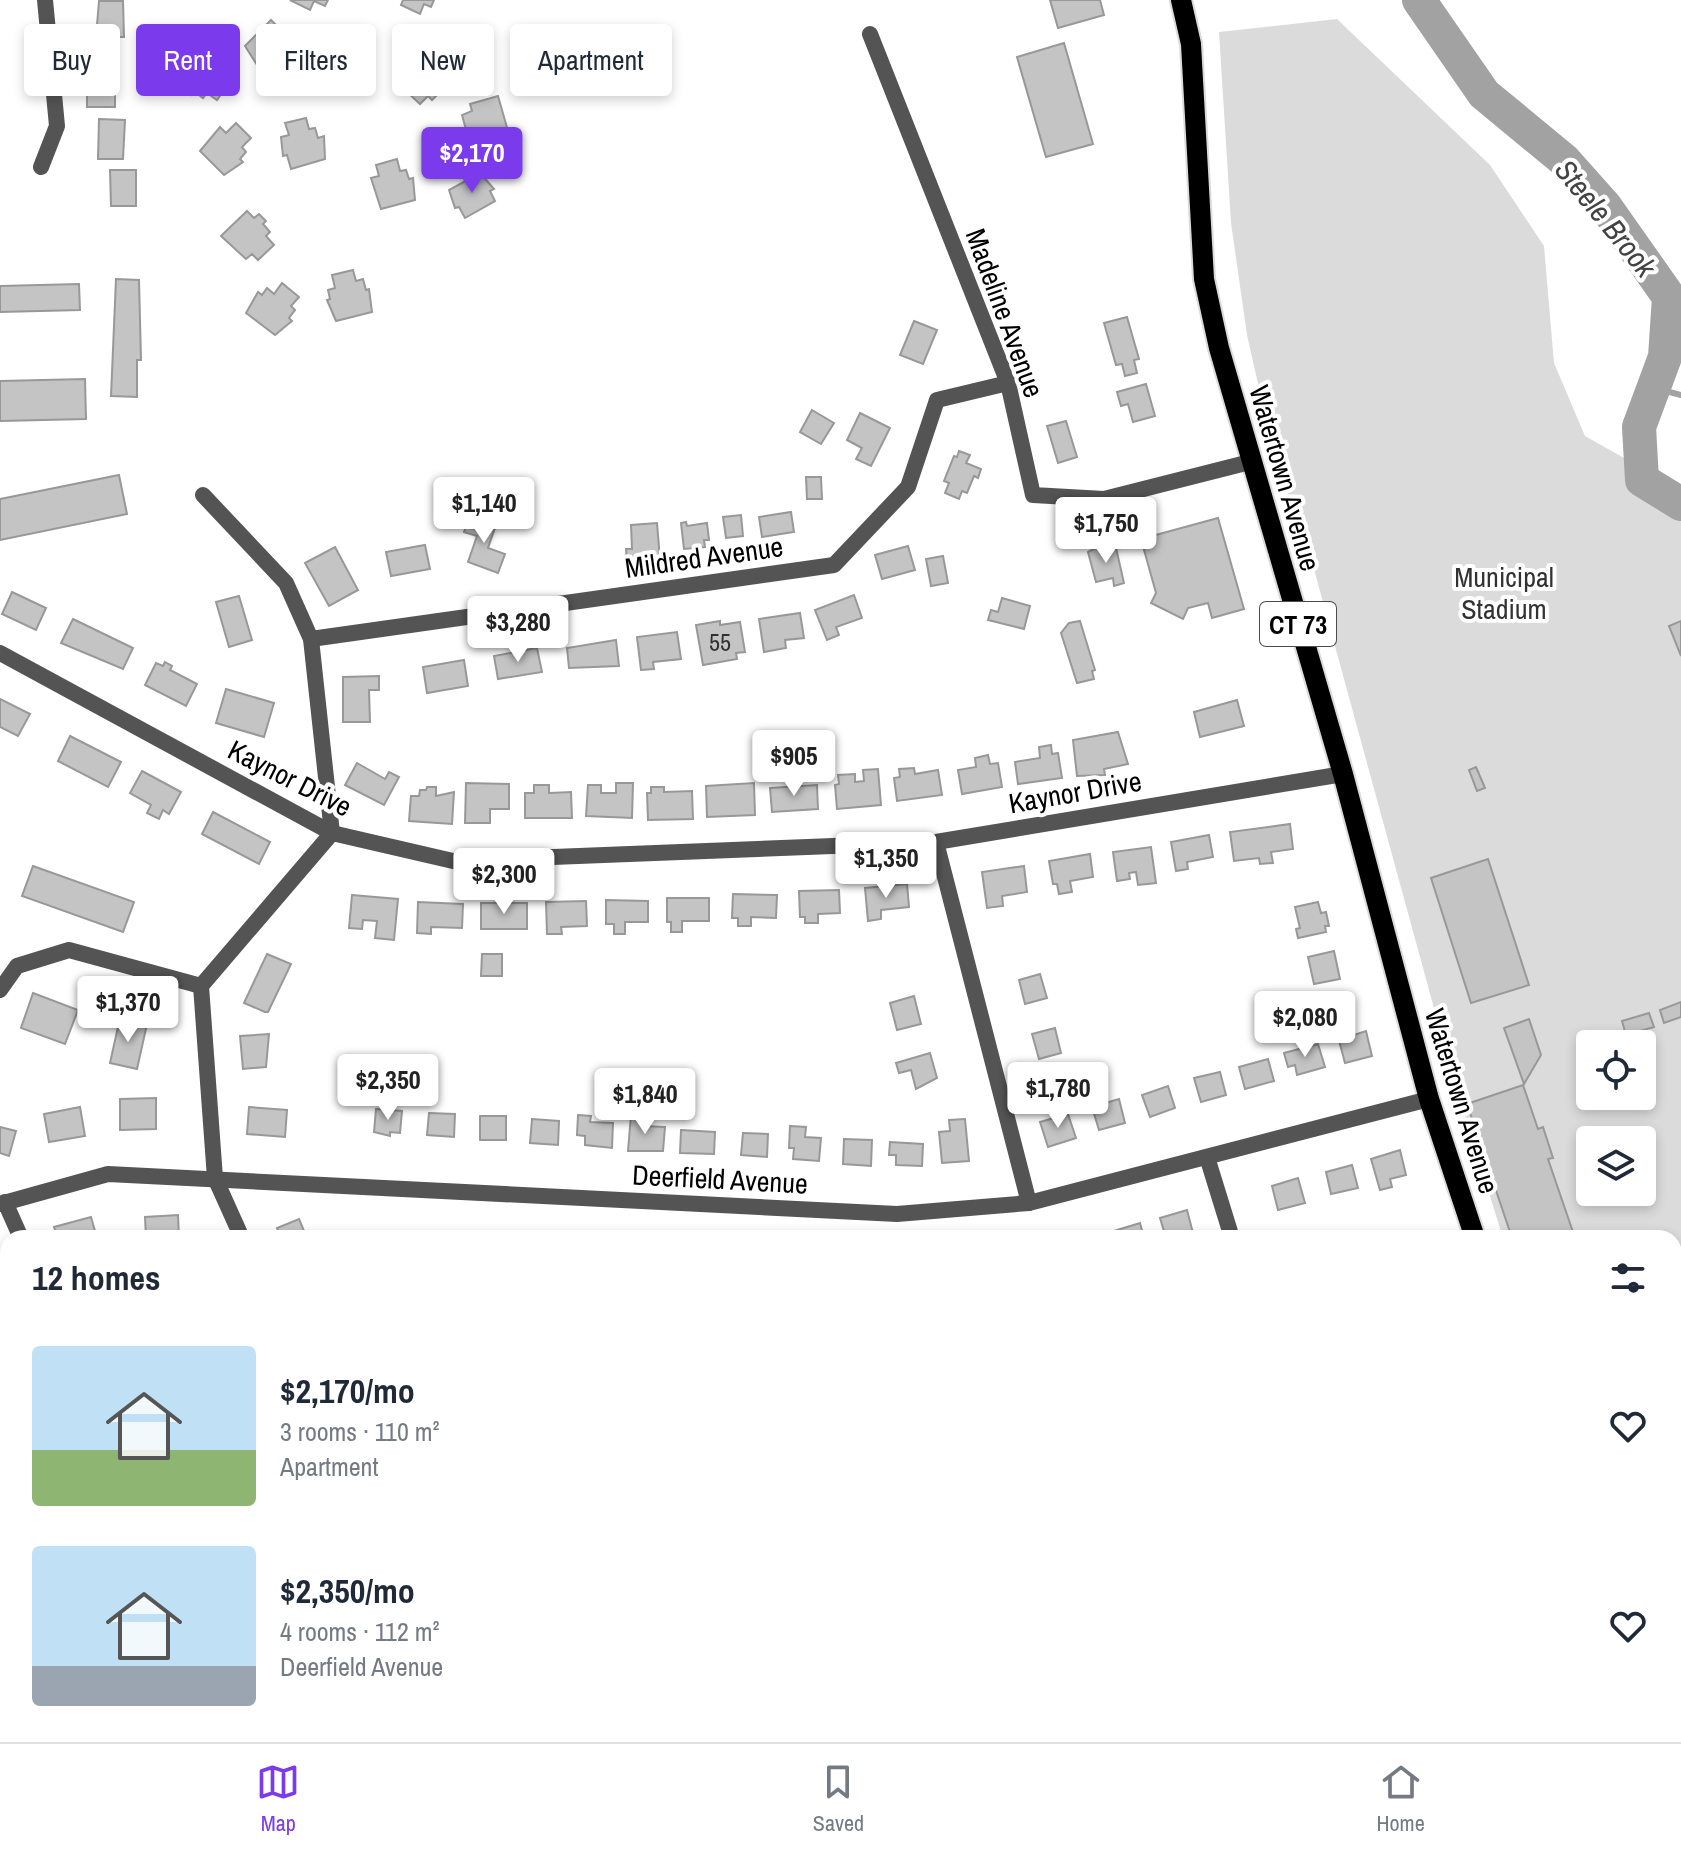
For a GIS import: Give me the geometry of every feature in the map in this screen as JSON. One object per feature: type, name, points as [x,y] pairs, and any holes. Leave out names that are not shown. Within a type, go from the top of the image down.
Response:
[{"type":"main road","name":"Watertown Avenue","points":[[1181,0],[1191,44],[1204,279],[1219,348],[1343,774],[1429,1099],[1472,1230]]},
{"type":"street","points":[[41,167],[57,126],[45,0]]},
{"type":"street","name":"Madeline Avenue","points":[[870,34],[1008,383],[1033,495],[1104,499],[1250,462]]},
{"type":"street","name":"Mildred Avenue","points":[[311,639],[834,565],[908,487],[937,400],[1008,383]]},
{"type":"street","points":[[203,495],[286,583],[311,639],[332,833],[201,986],[215,1178],[238,1230]]},
{"type":"street","name":"Kaynor Drive","points":[[0,653],[332,833],[453,861],[936,842],[1343,774]]},
{"type":"street","points":[[936,842],[1029,1203]]},
{"type":"street","points":[[0,990],[17,966],[69,950],[201,986]]},
{"type":"street","name":"Deerfield Avenue","points":[[2,1203],[108,1174],[897,1214],[1029,1203],[1429,1099]]},
{"type":"street","points":[[1207,1157],[1230,1230]]},
{"type":"street","points":[[2,1203],[17,1230]]},
{"type":"green space","name":"Municipal Stadium","points":[[1337,19],[1490,165],[1544,246],[1554,363],[1585,436],[1681,490],[1681,1230],[1501,1230],[1452,1074],[1309,551],[1274,454],[1247,335],[1231,223],[1219,32]]},
{"type":"building","points":[[290,0],[328,0],[325,6],[314,1],[310,10]]},
{"type":"building","points":[[403,0],[434,0],[431,7],[424,4],[420,14],[401,5]]},
{"type":"building","points":[[1050,0],[1100,0],[1104,15],[1058,28]]},
{"type":"building","points":[[99,1],[123,1],[124,37],[120,37],[120,24],[97,24]]},
{"type":"building","points":[[256,35],[256,63],[245,46]]},
{"type":"building","points":[[1064,43],[1093,144],[1046,157],[1017,57]]},
{"type":"building","points":[[87,96],[115,96],[115,107],[87,107]]},
{"type":"building","points":[[411,96],[428,96],[420,104]]},
{"type":"building","points":[[498,96],[508,131],[502,133],[504,138],[481,140],[479,134],[468,137],[462,115],[472,111],[470,104]]},
{"type":"building","points":[[306,118],[309,129],[315,128],[318,138],[324,136],[325,159],[291,169],[287,155],[283,156],[281,137],[289,135],[285,123]]},
{"type":"building","points":[[99,119],[125,120],[123,159],[98,159]]},
{"type":"building","points":[[236,123],[251,138],[242,147],[246,152],[240,159],[243,162],[224,175],[200,151],[220,127],[226,133]]},
{"type":"building","points":[[397,159],[400,171],[406,170],[409,179],[413,178],[415,200],[381,209],[371,178],[379,176],[376,165]]},
{"type":"building","points":[[110,170],[136,170],[136,206],[111,206]]},
{"type":"building","points":[[480,173],[494,189],[490,191],[495,201],[465,218],[459,207],[455,208],[449,190]]},
{"type":"building","points":[[247,211],[254,218],[259,214],[266,221],[263,224],[270,232],[266,236],[274,245],[258,260],[252,254],[246,259],[221,236]]},
{"type":"building","points":[[353,270],[356,281],[363,279],[366,290],[369,289],[372,312],[336,321],[327,300],[330,299],[328,290],[335,288],[332,275]]},
{"type":"building","points":[[116,279],[139,280],[141,360],[137,360],[137,397],[111,396]]},
{"type":"building","points":[[282,283],[299,297],[291,306],[295,310],[289,318],[292,321],[275,335],[246,313],[258,292],[262,295],[267,288],[274,294]]},
{"type":"building","points":[[79,284],[80,310],[0,312],[0,286]]},
{"type":"building","points":[[1127,317],[1139,359],[1134,360],[1137,373],[1125,376],[1122,364],[1116,365],[1104,323]]},
{"type":"building","points":[[914,321],[937,330],[923,364],[900,355]]},
{"type":"building","points":[[85,379],[86,419],[0,421],[0,381]]},
{"type":"building","points":[[1146,384],[1155,416],[1133,422],[1128,404],[1121,406],[1117,392]]},
{"type":"building","points":[[812,410],[834,423],[821,444],[800,432]]},
{"type":"building","points":[[860,413],[890,428],[871,466],[856,459],[862,448],[847,440]]},
{"type":"building","points":[[1066,421],[1077,457],[1058,463],[1047,426]]},
{"type":"building","points":[[959,451],[970,455],[966,463],[981,469],[978,478],[974,476],[967,493],[962,491],[959,499],[945,493],[949,483],[944,481]]},
{"type":"building","points":[[119,475],[127,514],[0,540],[0,499]]},
{"type":"building","points":[[806,477],[821,477],[822,499],[807,499]]},
{"type":"building","points":[[791,512],[794,532],[762,537],[759,517]]},
{"type":"building","points":[[741,515],[743,536],[726,538],[723,517]]},
{"type":"building","points":[[470,516],[496,525],[488,548],[505,554],[498,573],[468,562],[477,536],[464,532]]},
{"type":"building","points":[[1218,518],[1244,609],[1212,618],[1208,603],[1188,608],[1183,619],[1151,603],[1156,593],[1141,539]]},
{"type":"building","points":[[686,522],[687,526],[707,523],[709,540],[704,540],[705,547],[684,549],[681,523]]},
{"type":"building","points":[[657,523],[660,559],[627,561],[626,549],[632,549],[631,525]]},
{"type":"building","points":[[1103,544],[1105,550],[1116,548],[1124,583],[1114,586],[1113,578],[1096,582],[1088,552]]},
{"type":"building","points":[[425,545],[430,569],[391,576],[386,552]]},
{"type":"building","points":[[908,546],[915,570],[882,579],[875,555]]},
{"type":"building","points":[[335,547],[358,590],[329,606],[305,563]]},
{"type":"building","points":[[943,556],[948,583],[931,586],[926,559]]},
{"type":"building","points":[[12,592],[46,608],[36,630],[2,614]]},
{"type":"building","points":[[854,595],[862,618],[836,627],[839,635],[827,640],[815,610]]},
{"type":"building","points":[[239,596],[252,640],[229,647],[216,602]]},
{"type":"building","points":[[1002,598],[1030,606],[1024,629],[988,620],[991,610],[998,612]]},
{"type":"building","points":[[800,613],[804,638],[785,640],[786,648],[764,652],[759,619]]},
{"type":"building","points":[[73,619],[133,648],[123,669],[61,643]]},
{"type":"building","points":[[720,621],[720,625],[740,622],[745,652],[736,653],[737,659],[703,665],[696,625]]},
{"type":"building","points":[[1080,621],[1095,670],[1092,671],[1094,679],[1077,683],[1061,633],[1069,623]]},
{"type":"building","points":[[1681,621],[1681,656],[1669,626]]},
{"type":"building","points":[[677,632],[681,659],[653,662],[654,669],[641,670],[637,637]]},
{"type":"building","points":[[616,640],[619,666],[569,668],[567,648]]},
{"type":"building","points":[[537,648],[542,672],[498,679],[494,656]]},
{"type":"building","points":[[464,660],[468,686],[427,693],[423,667]]},
{"type":"building","points":[[165,662],[172,666],[170,670],[197,684],[186,706],[145,685],[156,663],[163,666]]},
{"type":"building","points":[[379,676],[379,690],[369,690],[370,722],[343,722],[343,677]]},
{"type":"building","points":[[226,689],[274,703],[264,737],[216,723]]},
{"type":"building","points":[[0,699],[30,714],[18,736],[0,727]]},
{"type":"building","points":[[1237,700],[1244,726],[1200,737],[1194,712]]},
{"type":"building","points":[[1118,732],[1128,764],[1104,769],[1105,775],[1077,776],[1073,740]]},
{"type":"building","points":[[70,736],[121,762],[108,787],[58,761]]},
{"type":"building","points":[[1051,745],[1052,754],[1058,753],[1062,778],[1018,784],[1015,762],[1040,758],[1039,747]]},
{"type":"building","points":[[988,755],[990,764],[998,763],[1002,787],[962,794],[958,770],[976,767],[975,758]]},
{"type":"building","points":[[357,763],[385,779],[389,772],[399,777],[384,805],[345,785]]},
{"type":"building","points":[[1476,767],[1485,788],[1477,791],[1469,770]]},
{"type":"building","points":[[914,768],[915,774],[938,770],[942,795],[897,801],[894,778],[900,777],[899,769]]},
{"type":"building","points":[[878,769],[881,805],[837,809],[835,785],[839,784],[838,775],[855,774],[855,782],[864,781],[863,770]]},
{"type":"building","points":[[142,771],[181,792],[169,814],[163,810],[159,819],[147,813],[151,805],[130,793]]},
{"type":"building","points":[[466,783],[509,784],[509,809],[490,809],[490,823],[465,823]]},
{"type":"building","points":[[616,783],[633,783],[632,818],[586,816],[588,785],[601,785],[601,793],[616,793]]},
{"type":"building","points":[[754,783],[755,815],[707,817],[706,786]]},
{"type":"building","points":[[534,785],[549,785],[549,793],[571,792],[572,818],[525,818],[525,793],[534,793]]},
{"type":"building","points":[[817,785],[818,809],[772,812],[770,788]]},
{"type":"building","points":[[436,787],[436,796],[454,792],[452,824],[409,821],[411,796],[419,796],[420,790]]},
{"type":"building","points":[[651,787],[664,787],[664,792],[692,791],[693,819],[648,820],[647,793],[651,793]]},
{"type":"building","points":[[213,812],[270,842],[259,864],[202,834]]},
{"type":"building","points":[[1290,824],[1293,849],[1271,852],[1273,863],[1260,864],[1259,858],[1234,861],[1230,832]]},
{"type":"building","points":[[1209,835],[1213,857],[1187,862],[1188,869],[1176,871],[1171,842]]},
{"type":"building","points":[[1151,847],[1156,883],[1138,885],[1136,872],[1129,873],[1130,879],[1117,881],[1113,852]]},
{"type":"building","points":[[1090,854],[1093,877],[1070,881],[1072,892],[1059,894],[1057,884],[1053,884],[1049,861]]},
{"type":"building","points":[[1488,859],[1529,985],[1471,1003],[1431,878]]},
{"type":"building","points":[[33,866],[134,902],[123,932],[22,896]]},
{"type":"building","points":[[1024,866],[1027,892],[1002,896],[1003,906],[987,908],[982,872]]},
{"type":"building","points":[[907,884],[909,907],[881,910],[881,919],[868,921],[865,888]]},
{"type":"building","points":[[839,890],[840,913],[818,914],[818,923],[805,923],[805,917],[800,917],[799,891]]},
{"type":"building","points":[[733,894],[777,895],[776,918],[751,917],[751,926],[738,926],[738,918],[732,918]]},
{"type":"building","points":[[352,895],[398,899],[394,940],[375,938],[377,921],[363,920],[362,929],[349,928]]},
{"type":"building","points":[[667,898],[709,898],[709,921],[682,921],[682,932],[671,932],[671,922],[667,922]]},
{"type":"building","points":[[606,900],[648,901],[648,922],[625,922],[625,934],[614,934],[614,924],[606,924]]},
{"type":"building","points":[[586,901],[587,926],[561,927],[562,934],[547,934],[546,902]]},
{"type":"building","points":[[418,902],[463,904],[462,928],[431,927],[431,934],[417,933]]},
{"type":"building","points":[[1318,902],[1321,913],[1326,912],[1329,926],[1325,926],[1326,932],[1298,938],[1296,929],[1300,928],[1295,907]]},
{"type":"building","points":[[481,903],[527,903],[527,929],[481,929]]},
{"type":"building","points":[[1334,951],[1340,979],[1314,984],[1308,957]]},
{"type":"building","points":[[267,954],[291,964],[268,1012],[265,1012],[244,1003]]},
{"type":"building","points":[[482,954],[502,954],[502,976],[481,976]]},
{"type":"building","points":[[1040,974],[1047,998],[1025,1004],[1019,980]]},
{"type":"building","points":[[33,993],[78,1010],[65,1044],[21,1028]]},
{"type":"building","points":[[914,996],[921,1024],[897,1030],[890,1003]]},
{"type":"building","points":[[1681,1002],[1681,1017],[1664,1023],[1660,1010]]},
{"type":"building","points":[[1649,1013],[1654,1027],[1625,1030],[1622,1021]]},
{"type":"building","points":[[120,1018],[147,1024],[137,1069],[110,1063]]},
{"type":"building","points":[[1529,1019],[1541,1055],[1524,1084],[1504,1028]]},
{"type":"building","points":[[1055,1028],[1061,1053],[1039,1059],[1032,1034]]},
{"type":"building","points":[[1349,1030],[1351,1036],[1366,1031],[1372,1056],[1345,1063],[1337,1033]]},
{"type":"building","points":[[269,1034],[266,1067],[243,1069],[240,1036]]},
{"type":"building","points":[[1318,1044],[1325,1067],[1297,1075],[1295,1065],[1288,1067],[1284,1053]]},
{"type":"building","points":[[930,1053],[937,1078],[916,1089],[911,1070],[899,1073],[896,1063]]},
{"type":"building","points":[[1268,1059],[1274,1081],[1245,1089],[1239,1067]]},
{"type":"building","points":[[1220,1072],[1226,1095],[1201,1102],[1194,1078]]},
{"type":"building","points":[[1523,1085],[1538,1129],[1543,1127],[1553,1158],[1548,1159],[1572,1230],[1509,1230],[1467,1104]]},
{"type":"building","points":[[1168,1086],[1175,1108],[1150,1117],[1142,1095]]},
{"type":"building","points":[[156,1098],[156,1129],[120,1130],[120,1099]]},
{"type":"building","points":[[1119,1099],[1125,1123],[1099,1130],[1092,1107]]},
{"type":"building","points":[[80,1107],[85,1136],[49,1142],[44,1114]]},
{"type":"building","points":[[249,1107],[287,1110],[285,1137],[247,1134]]},
{"type":"building","points":[[376,1109],[402,1111],[400,1133],[390,1132],[390,1136],[374,1132]]},
{"type":"building","points":[[429,1113],[455,1114],[454,1137],[427,1135]]},
{"type":"building","points":[[1068,1114],[1076,1138],[1048,1147],[1040,1122]]},
{"type":"building","points":[[578,1115],[591,1116],[590,1122],[613,1123],[612,1148],[585,1145],[585,1136],[577,1135]]},
{"type":"building","points":[[631,1115],[643,1116],[643,1126],[665,1127],[663,1151],[628,1151]]},
{"type":"building","points":[[480,1116],[506,1116],[506,1140],[480,1140]]},
{"type":"building","points":[[532,1119],[559,1121],[558,1145],[530,1143]]},
{"type":"building","points":[[965,1119],[969,1161],[942,1163],[939,1132],[950,1131],[949,1120]]},
{"type":"building","points":[[790,1126],[806,1127],[805,1137],[821,1138],[819,1161],[793,1159],[794,1148],[789,1148]]},
{"type":"building","points":[[0,1127],[16,1131],[9,1156],[0,1153]]},
{"type":"building","points":[[681,1130],[715,1132],[714,1154],[680,1153]]},
{"type":"building","points":[[743,1133],[768,1134],[767,1157],[741,1155]]},
{"type":"building","points":[[844,1139],[872,1140],[871,1166],[843,1164]]},
{"type":"building","points":[[890,1142],[923,1144],[922,1166],[896,1165],[896,1155],[889,1155]]},
{"type":"building","points":[[1400,1150],[1406,1175],[1390,1179],[1392,1187],[1380,1190],[1371,1159]]},
{"type":"building","points":[[1352,1165],[1358,1188],[1331,1194],[1326,1172]]},
{"type":"building","points":[[1298,1178],[1305,1203],[1278,1210],[1272,1186]]},
{"type":"building","points":[[1187,1210],[1192,1230],[1164,1230],[1160,1218]]},
{"type":"building","points":[[178,1215],[179,1230],[146,1230],[145,1217]]},
{"type":"building","points":[[91,1217],[95,1230],[55,1230],[54,1227]]},
{"type":"building","points":[[299,1219],[304,1230],[278,1230]]},
{"type":"building","points":[[1140,1223],[1142,1230],[1117,1230]]},
{"type":"waterway","name":"Steele Brook","points":[[1419,0],[1484,94],[1564,160],[1605,206],[1669,297],[1665,357],[1639,427],[1642,480],[1681,504]]},
{"type":"waterway","name":"Steele Brook","points":[[1655,388],[1681,395]]}]
